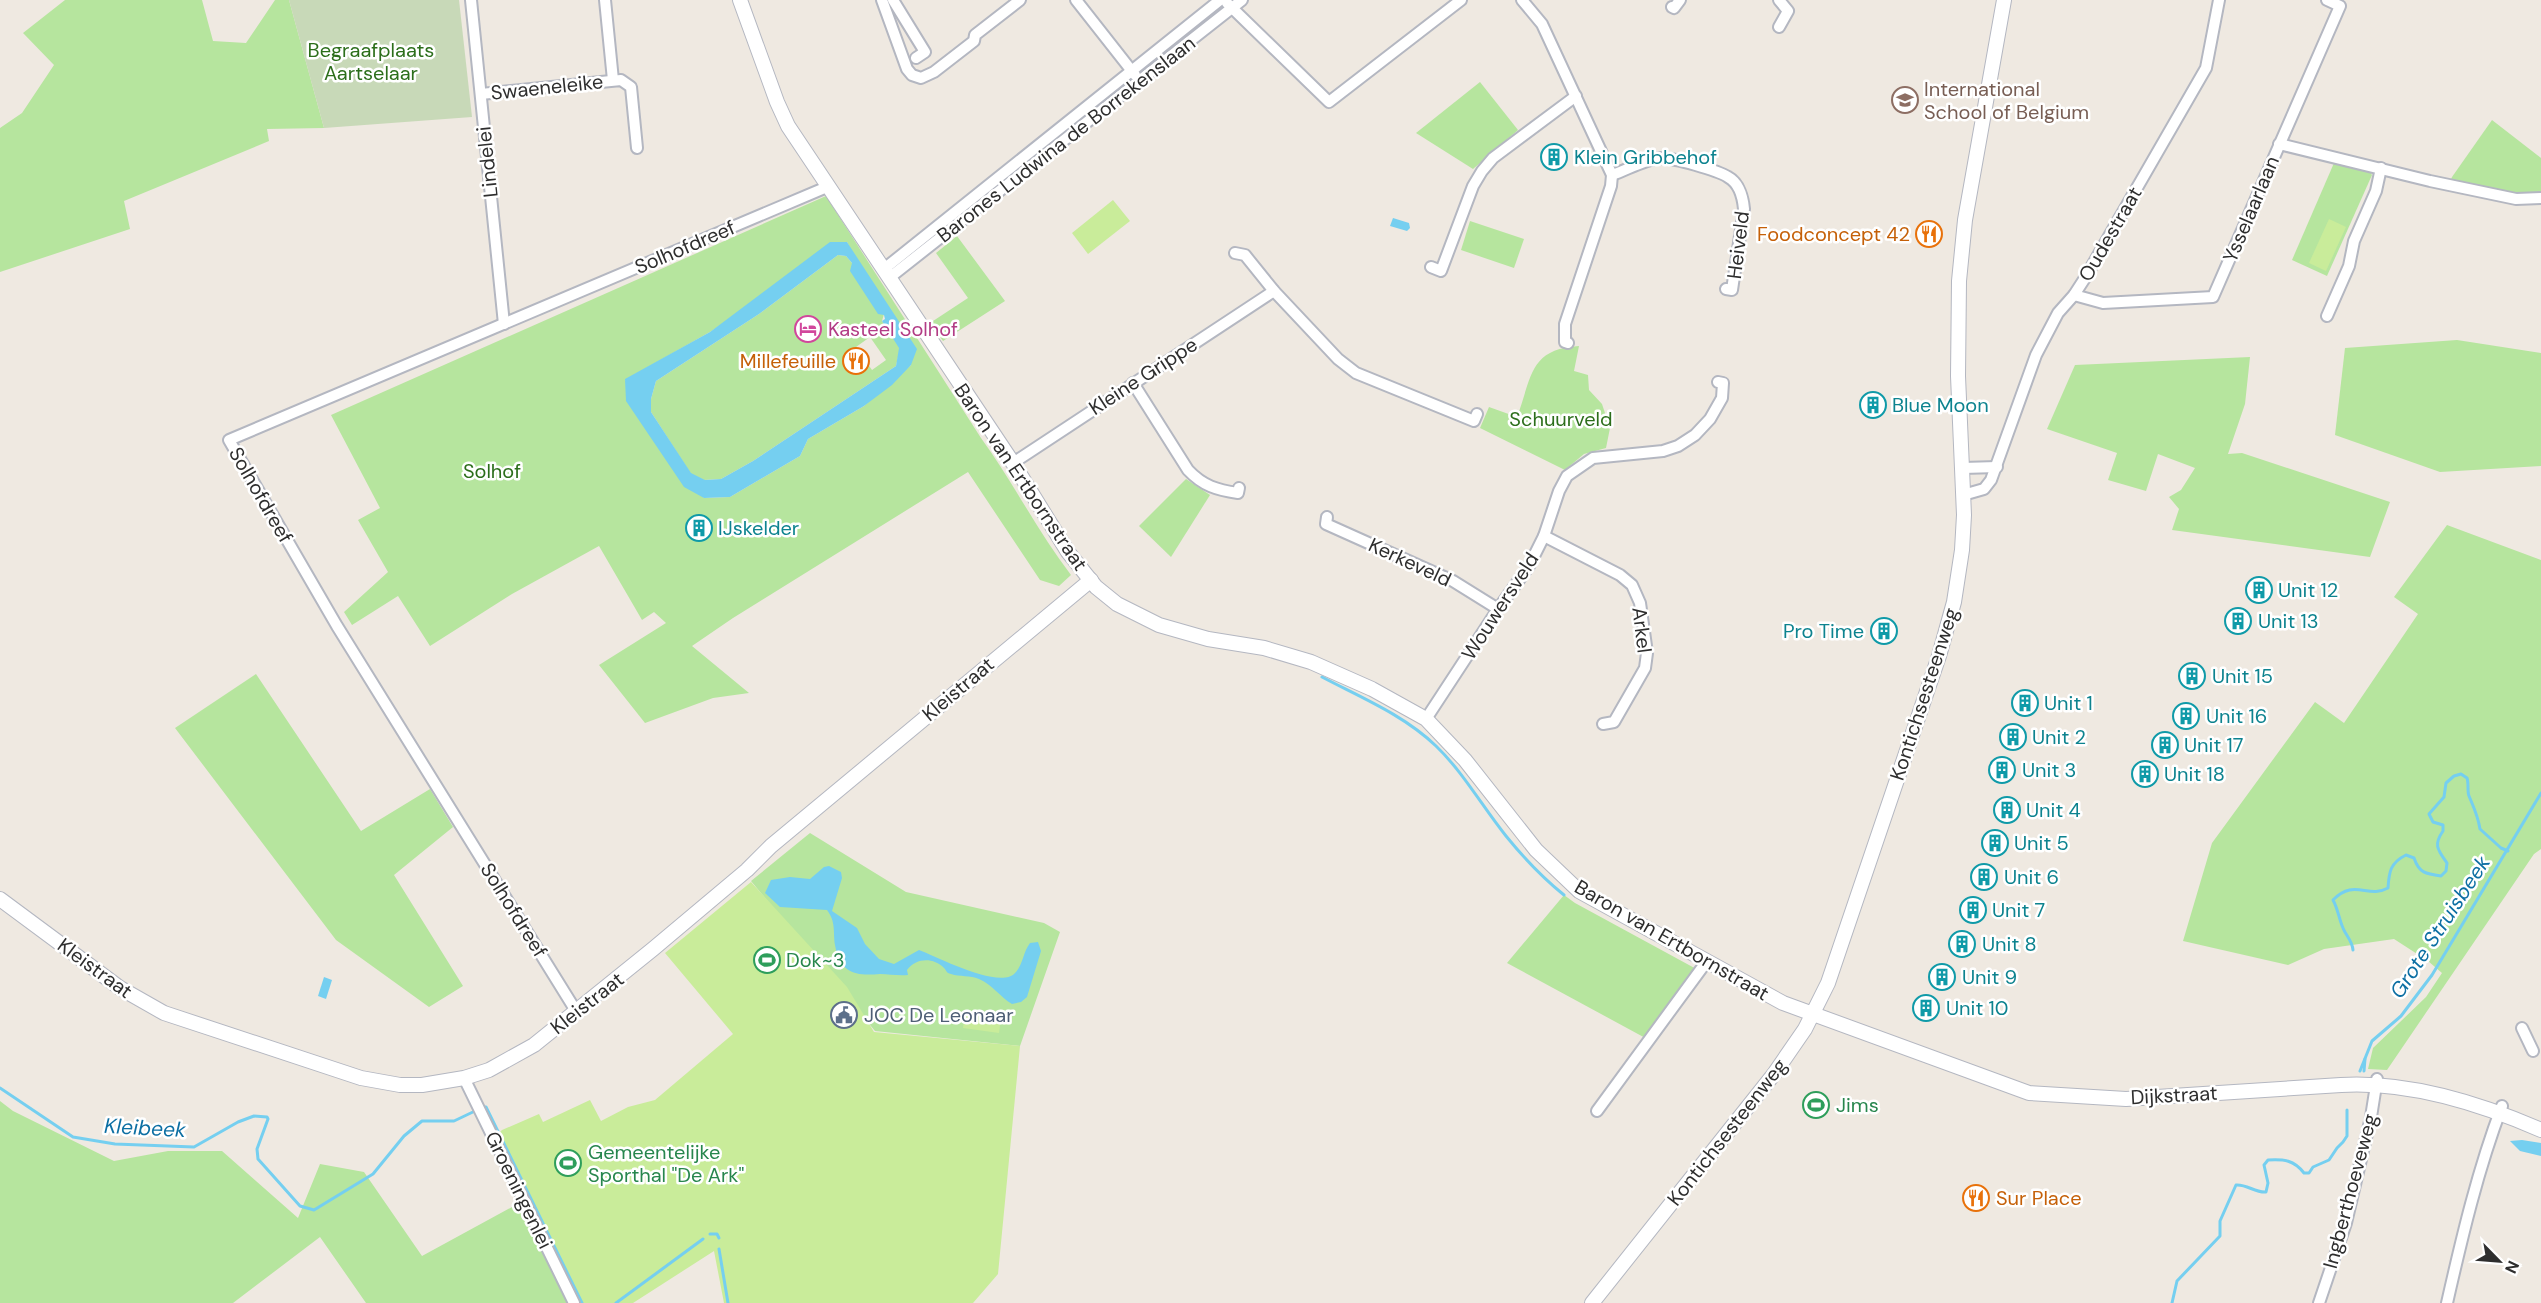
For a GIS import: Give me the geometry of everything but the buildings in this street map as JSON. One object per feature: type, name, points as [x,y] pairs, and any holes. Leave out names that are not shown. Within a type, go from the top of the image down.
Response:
[{"type":"street","name":"Lindelei","points":[[471,0],[504,324]]},
{"type":"street","name":"Swaeneleike","points":[[604,0],[613,80]]},
{"type":"street","name":"Baron van Ertbornstraat","points":[[740,0],[788,126],[1013,463],[1068,552],[1091,580],[1118,604],[1159,626],[1208,639],[1264,648],[1311,662],[1372,689],[1425,719],[1465,760],[1536,850],[1580,891],[1783,1004],[1813,1016]]},
{"type":"street","points":[[882,0],[907,69],[912,75],[921,78],[934,72],[974,41],[975,35],[1020,0]]},
{"type":"street","points":[[893,0],[926,52],[916,58]]},
{"type":"street","points":[[1076,0],[1140,82]]},
{"type":"street","points":[[1221,0],[1329,102],[1461,0]]},
{"type":"street","name":"Barones Ludwina de Borrekenslaan","points":[[886,273],[1221,0]]},
{"type":"street","name":"Barones Ludwina de Borrekenslaan","points":[[886,273],[1140,82],[1242,0]]},
{"type":"street","points":[[1522,0],[1542,24],[1612,175],[1611,186],[1564,324],[1565,342],[1568,343]]},
{"type":"street","points":[[1779,0],[1788,11],[1779,27]]},
{"type":"street","name":"Kontichsesteenweg","points":[[1592,1303],[1774,1074],[1813,1016],[1843,941],[1939,656],[1954,603],[1962,550],[1963,468],[1958,375],[1959,281],[1965,220],[2004,0]]},
{"type":"street","name":"Oudestraat","points":[[1963,495],[1984,489],[1997,467],[2036,355],[2058,313],[2074,295],[2206,68],[2218,0]]},
{"type":"street","name":"Ysselaarlaan","points":[[2074,295],[2103,303],[2213,297],[2340,6],[2327,0]]},
{"type":"street","name":"Swaeneleike","points":[[480,94],[621,80],[631,87],[637,148]]},
{"type":"street","points":[[1431,267],[1441,271],[1473,186],[1493,158],[1576,96]]},
{"type":"street","points":[[2279,144],[2516,199],[2541,198]]},
{"type":"street","name":"Heiveld","points":[[1612,175],[1659,158],[1679,160],[1729,177],[1738,186],[1744,209],[1732,290],[1726,289]]},
{"type":"street","points":[[2327,316],[2349,266],[2354,241],[2376,191],[2381,168]]},
{"type":"street","name":"Solhofdreef","points":[[576,1011],[337,626],[229,440],[827,187]]},
{"type":"street","points":[[1235,253],[1245,255],[1274,291],[1338,359],[1356,373],[1474,421],[1477,414]]},
{"type":"street","name":"Kleine Grippe","points":[[1013,463],[1274,291]]},
{"type":"street","name":"Wouwersveld","points":[[1425,719],[1529,566],[1544,536],[1559,491],[1567,476],[1593,458],[1663,451],[1678,446],[1695,435],[1710,419],[1722,398],[1723,383],[1718,382]]},
{"type":"street","points":[[1133,383],[1188,470],[1198,480],[1216,490],[1238,494],[1239,488]]},
{"type":"street","points":[[1963,468],[1997,467]]},
{"type":"street","name":"Kerkeveld","points":[[1328,517],[1326,524],[1453,580],[1498,609]]},
{"type":"street","name":"Arkel","points":[[1544,536],[1620,575],[1632,585],[1640,603],[1647,653],[1645,668],[1614,722],[1603,724]]},
{"type":"street","name":"Kleistraat","points":[[0,898],[120,988],[164,1013],[381,1083],[422,1085],[464,1078],[489,1070],[516,1057],[623,974],[747,870],[771,846],[1091,580]]},
{"type":"street","points":[[1597,1111],[1707,961]]},
{"type":"street","name":"Dijkstraat","points":[[1813,1016],[2029,1093],[2126,1099],[2377,1082],[2501,1109],[2541,1130]]},
{"type":"street","points":[[2522,1028],[2533,1051]]},
{"type":"street","name":"Groeningenlei","points":[[464,1078],[573,1303]]},
{"type":"street","name":"Ingberthoeveweg","points":[[2319,1303],[2346,1222],[2377,1082]]},
{"type":"street","points":[[2446,1303],[2461,1241],[2501,1109]]},
{"type":"green space","points":[[65,0],[202,0],[213,41],[246,43],[275,0],[289,0],[324,128],[267,129],[269,141],[124,201],[130,229],[0,272],[0,128],[22,113],[54,65],[23,33]]},
{"type":"green space","name":"Begraafplaats Aartselaar","points":[[289,0],[459,0],[472,117],[324,128]]},
{"type":"green space","points":[[1480,82],[1518,130],[1473,169],[1416,133]]},
{"type":"green space","points":[[2492,120],[2541,158],[2541,198],[2449,184]]},
{"type":"green space","points":[[2334,163],[2370,172],[2372,175],[2327,276],[2292,260]]},
{"type":"green space","name":"Solhof","points":[[826,196],[1071,575],[1059,586],[1040,580],[968,472],[733,618],[692,646],[749,693],[713,698],[645,723],[599,665],[666,623],[654,612],[642,620],[599,546],[512,594],[430,646],[398,596],[352,625],[344,612],[388,572],[358,520],[380,508],[331,415]],"holes":[[[847,242],[911,365],[864,406],[808,439],[800,456],[730,497],[704,498],[625,380],[710,332]]]},
{"type":"green space","points":[[1113,200],[1130,221],[1088,254],[1072,233]]},
{"type":"green space","points":[[2329,219],[2346,227],[2326,271],[2309,263]]},
{"type":"green space","points":[[1470,221],[1524,239],[1514,268],[1461,250]]},
{"type":"green space","points":[[957,236],[1005,301],[943,341],[930,323],[968,298],[936,253]]},
{"type":"green space","points":[[838,255],[846,256],[881,313],[884,314],[882,321],[900,348],[896,366],[753,461],[721,479],[704,480],[691,474],[651,412],[651,399],[656,381],[759,314]],"holes":[[[870,337],[886,360],[872,370],[856,347]]]},
{"type":"green space","points":[[2457,340],[2541,353],[2541,466],[2440,472],[2335,435],[2345,348]]},
{"type":"green space","name":"Schuurveld","points":[[1579,346],[1574,371],[1588,375],[1589,390],[1602,404],[1610,428],[1606,448],[1584,454],[1565,470],[1480,428],[1489,407],[1517,417],[1530,378],[1541,359],[1563,348]]},
{"type":"green space","points":[[2250,357],[2245,404],[2228,454],[2242,453],[2390,502],[2370,557],[2172,530],[2179,509],[2169,497],[2181,490],[2195,468],[2158,454],[2146,491],[2108,480],[2117,453],[2047,429],[2075,365]]},
{"type":"green space","points":[[1186,479],[1210,495],[1171,557],[1139,526]]},
{"type":"green space","points":[[2447,525],[2541,560],[2541,849],[2534,854],[2387,1070],[2368,1069],[2373,1048],[2426,997],[2442,973],[2428,961],[2394,939],[2324,949],[2288,965],[2183,941],[2212,843],[2315,702],[2344,723],[2418,614],[2394,597]]},
{"type":"green space","points":[[256,674],[361,831],[430,789],[453,827],[394,875],[463,986],[429,1007],[336,940],[175,728]]},
{"type":"green space","points":[[810,833],[906,892],[1044,923],[1060,932],[1020,1046],[875,1031],[751,881]]},
{"type":"green space","points":[[751,882],[847,987],[874,1032],[1020,1046],[998,1274],[973,1303],[724,1303],[714,1251],[633,1303],[574,1303],[494,1138],[502,1130],[539,1114],[543,1122],[590,1100],[601,1121],[628,1107],[655,1100],[733,1034],[665,953]]},
{"type":"green space","points":[[1564,895],[1700,971],[1649,1040],[1507,963]]},
{"type":"green space","points":[[965,1013],[1001,1018],[999,1033],[963,1028]]},
{"type":"green space","points":[[0,1101],[13,1111],[114,1161],[168,1151],[222,1151],[298,1218],[320,1164],[364,1172],[422,1256],[523,1201],[573,1303],[366,1303],[320,1237],[233,1303],[0,1303]]},
{"type":"water","points":[[1393,218],[1409,223],[1410,228],[1407,231],[1390,226]]},
{"type":"water","points":[[830,242],[847,242],[917,349],[911,365],[892,385],[864,406],[808,439],[800,456],[730,497],[704,498],[684,487],[626,401],[625,379],[710,332]],"holes":[[[838,255],[846,256],[852,263],[850,271],[878,314],[884,315],[885,319],[882,321],[899,348],[896,366],[753,461],[721,479],[705,480],[691,473],[651,412],[651,399],[656,381],[759,314]]]},
{"type":"water","points":[[829,866],[841,872],[842,878],[832,911],[857,928],[865,944],[879,959],[894,964],[919,950],[968,971],[996,978],[1007,977],[1018,970],[1030,943],[1038,942],[1041,951],[1027,997],[1021,1002],[1012,1004],[979,979],[949,974],[940,964],[925,960],[911,966],[907,970],[908,975],[864,974],[850,971],[837,955],[833,923],[827,910],[780,907],[765,893],[771,880],[790,877],[810,879],[824,867]]},
{"type":"water","points":[[324,977],[332,980],[326,999],[318,996]]},
{"type":"water","points":[[2510,1141],[2541,1143],[2541,1156],[2520,1151]]},
{"type":"waterway","points":[[1322,677],[1396,716],[1436,746],[1455,767],[1513,844],[1564,895]]},
{"type":"waterway","points":[[2353,950],[2333,900],[2348,890],[2381,891],[2388,888],[2391,868],[2406,855],[2414,858],[2418,867],[2427,873],[2441,876],[2446,871],[2447,863],[2437,844],[2443,831],[2443,825],[2433,822],[2429,814],[2444,797],[2446,783],[2454,776],[2461,774],[2467,778],[2468,794],[2480,829],[2501,848],[2508,851]]},
{"type":"waterway","name":"Grote Struisbeek","points":[[2360,1071],[2372,1041],[2401,1016],[2432,975],[2541,793]]},
{"type":"waterway","name":"Grote Struisbeek","points":[[2364,1071],[2365,1059]]},
{"type":"waterway","name":"Kleibeek","points":[[0,1088],[73,1137],[115,1144],[194,1147],[238,1122],[254,1116],[267,1117],[257,1149],[258,1159],[300,1206],[314,1210],[373,1174],[404,1136],[422,1121],[454,1121],[475,1111]]},
{"type":"waterway","name":"Kleibeek","points":[[482,1107],[486,1107],[582,1303]]},
{"type":"waterway","name":"Grote Struisbeek","points":[[2172,1303],[2177,1281],[2220,1236],[2220,1221],[2236,1185],[2266,1192],[2268,1183],[2264,1165],[2268,1160],[2288,1161],[2304,1173],[2309,1173],[2313,1167],[2329,1160],[2347,1136],[2347,1110]]},
{"type":"waterway","name":"Kleibeek","points":[[710,1234],[717,1234],[719,1238]]},
{"type":"waterway","name":"Kleibeek","points":[[616,1303],[703,1239]]},
{"type":"waterway","name":"Kleibeek","points":[[719,1249],[728,1303]]},
{"type":"place","name":"International School of Belgium","points":[[1905,100]]},
{"type":"place","name":"Klein Gribbehof","points":[[1554,157]]},
{"type":"place","name":"Foodconcept 42","points":[[1929,234]]},
{"type":"place","name":"Kasteel Solhof","points":[[808,329]]},
{"type":"place","name":"Millefeuille","points":[[856,361]]},
{"type":"place","name":"Blue Moon","points":[[1873,405]]},
{"type":"place","name":"IJskelder","points":[[699,528]]},
{"type":"place","name":"Unit 12","points":[[2259,590]]},
{"type":"place","name":"Unit 13","points":[[2238,621]]},
{"type":"place","name":"Pro Time","points":[[1884,631]]},
{"type":"place","name":"Unit 15","points":[[2192,676]]},
{"type":"place","name":"Unit 1","points":[[2025,703]]},
{"type":"place","name":"Unit 16","points":[[2186,716]]},
{"type":"place","name":"Unit 2","points":[[2013,737]]},
{"type":"place","name":"Unit 17","points":[[2165,745]]},
{"type":"place","name":"Unit 3","points":[[2002,770]]},
{"type":"place","name":"Unit 18","points":[[2145,774]]},
{"type":"place","name":"Unit 4","points":[[2007,810]]},
{"type":"place","name":"Unit 5","points":[[1995,843]]},
{"type":"place","name":"Unit 6","points":[[1984,877]]},
{"type":"place","name":"Unit 7","points":[[1973,910]]},
{"type":"place","name":"Unit 8","points":[[1962,944]]},
{"type":"place","name":"Dok~3","points":[[767,960]]},
{"type":"place","name":"Unit 9","points":[[1942,977]]},
{"type":"place","name":"Unit 10","points":[[1926,1008]]},
{"type":"place","name":"JOC De Leonaar","points":[[844,1015]]},
{"type":"place","name":"Jims","points":[[1816,1105]]},
{"type":"place","name":"Gemeentelijke Sporthal \"De Ark\"","points":[[568,1163]]},
{"type":"place","name":"Sur Place","points":[[1976,1198]]}]
